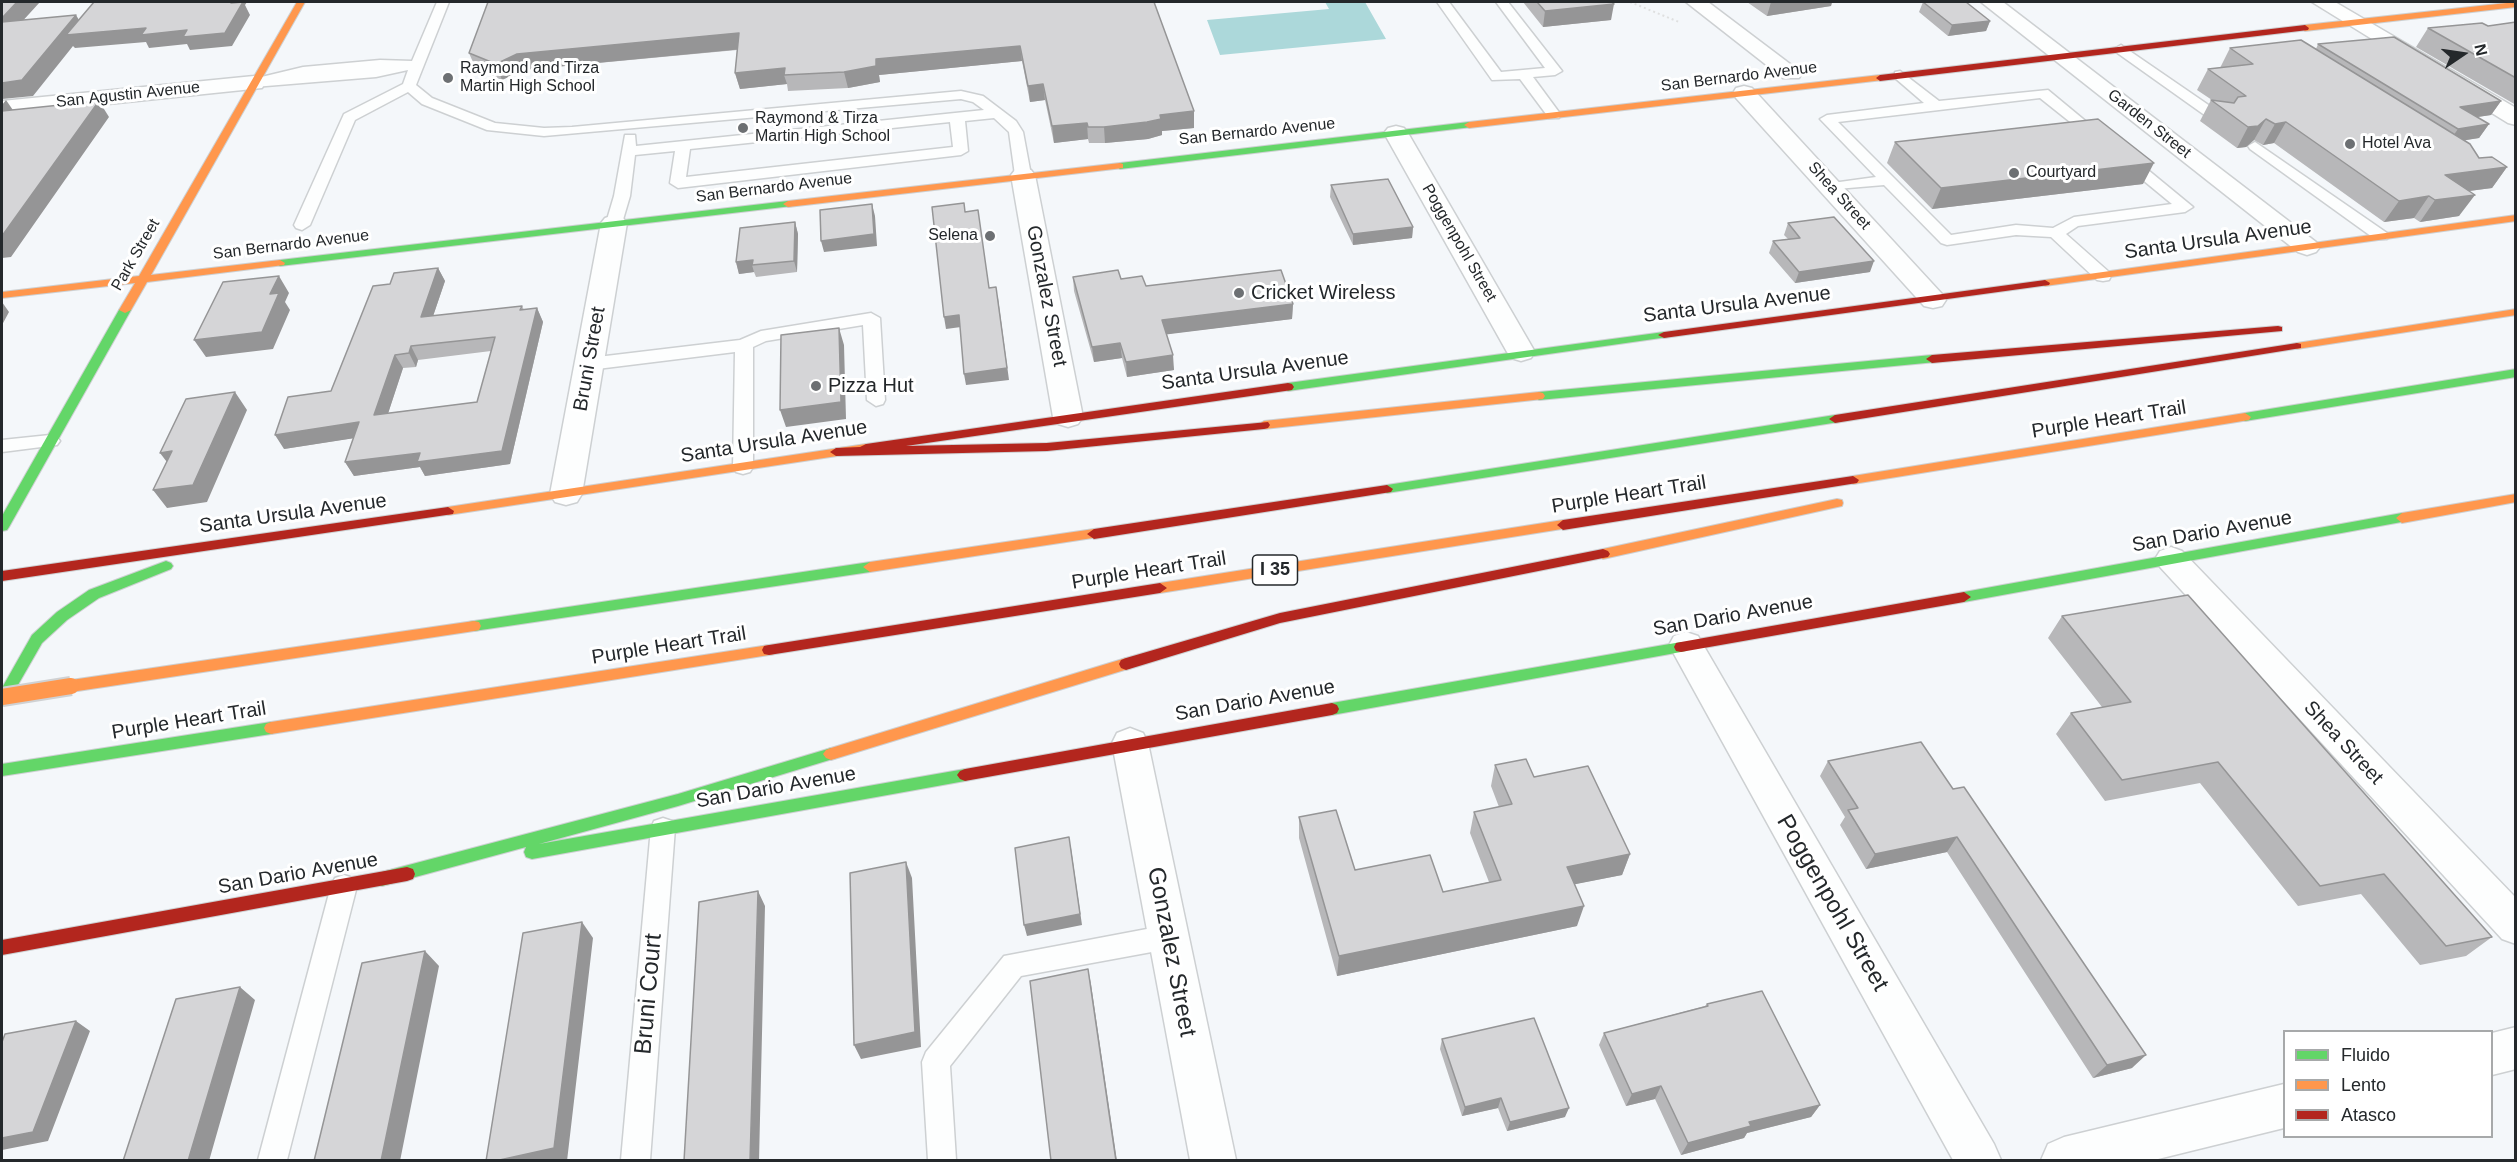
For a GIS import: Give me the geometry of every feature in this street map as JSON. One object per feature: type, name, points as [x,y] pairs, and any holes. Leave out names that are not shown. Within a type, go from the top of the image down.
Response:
[{"type":"main road","name":"Park Street","points":[[2,526],[301,2]]},
{"type":"main road","name":"San Bernardo Avenue","points":[[2,295],[1023,175],[2516,4]]},
{"type":"main road","name":"Santa Ursula Avenue","points":[[2,576],[1521,352],[1934,300],[2516,218]]},
{"type":"main road","points":[[2349,323],[2516,310]]},
{"type":"main road","points":[[2,698],[1279,506],[2516,310]]},
{"type":"main road","points":[[836,452],[1047,447],[1718,378],[2289,328]]},
{"type":"main road","name":"Purple Heart Trail","points":[[2,770],[2137,435],[2516,373]]},
{"type":"main road","points":[[1928,482],[2137,435]]},
{"type":"main road","name":"San Dario Avenue","points":[[2,948],[1130,743],[2516,498]]},
{"type":"main road","points":[[382,879],[678,800],[1280,618],[1696,535],[1847,501]]},
{"type":"main road","points":[[2,698],[37,639],[62,616],[94,594],[215,546]]},
{"type":"main road","points":[[24,930],[58,937]]},
{"type":"street","points":[[1696,2],[1791,73]]},
{"type":"street","name":"Garden Street","points":[[1991,2],[2307,247]]},
{"type":"street","points":[[2322,2],[2516,118]]},
{"type":"street","name":"San Agustin Avenue","points":[[2,108],[254,83]]},
{"type":"street","name":"Shea Street","points":[[1744,93],[1934,300]]},
{"type":"street","name":"Poggenpohl Street","points":[[1396,133],[1521,352]]},
{"type":"street","name":"Gonzalez Street","points":[[1023,175],[1068,417]]},
{"type":"street","name":"Bruni Street","points":[[566,494],[614,223]]},
{"type":"street","name":"Shea Street","points":[[2171,559],[2516,926]]},
{"type":"street","name":"Poggenpohl Street","points":[[1686,645],[1978,1161]]},
{"type":"street","name":"Gonzalez Street","points":[[1130,743],[1213,1161]]},
{"type":"street","points":[[2493,1054],[2516,1048]]},
{"type":"street","points":[[2064,1161],[2283,1106]]},
{"type":"lane","points":[[302,225],[349,117],[408,86],[443,2]]},
{"type":"lane","points":[[1443,2],[1497,77],[1555,71],[1502,2]]},
{"type":"lane","points":[[2260,33],[2279,45]]},
{"type":"lane","points":[[2121,49],[2218,118]]},
{"type":"lane","points":[[254,83],[376,73],[415,65]]},
{"type":"lane","points":[[1524,74],[1554,115]]},
{"type":"lane","points":[[1900,75],[1936,106]]},
{"type":"lane","points":[[408,86],[427,101],[492,127],[544,132],[631,126],[946,95],[970,96],[1011,124],[1016,132],[1023,175]]},
{"type":"lane","points":[[2043,93],[2185,207],[2074,222],[2056,233],[2016,230],[1947,240],[1827,119],[1936,106],[2043,93]]},
{"type":"lane","points":[[628,151],[997,113]]},
{"type":"lane","points":[[683,146],[678,183],[961,151],[957,117]]},
{"type":"lane","points":[[614,223],[622,196],[631,126]]},
{"type":"lane","points":[[2255,146],[2381,236]]},
{"type":"lane","points":[[1830,187],[1887,180]]},
{"type":"lane","points":[[2056,233],[2103,276]]},
{"type":"lane","points":[[589,364],[744,345],[761,336],[871,318],[876,400]]},
{"type":"lane","points":[[743,467],[744,345]]},
{"type":"lane","points":[[2,446],[50,441]]},
{"type":"lane","name":"Bruni Court","points":[[635,1161],[663,828]]},
{"type":"lane","points":[[272,1161],[344,886]]},
{"type":"lane","points":[[942,1161],[936,1062],[1012,965],[1168,937]]},
{"type":"path","points":[[1630,2],[1682,22]]},
{"type":"water","points":[[1325,2],[1365,2],[1386,39],[1220,55],[1207,20],[1329,9]]},
{"type":"building","points":[[2,2],[17,2],[2,18]]},
{"type":"building","points":[[94,2],[243,2],[225,33],[183,37],[187,30],[141,35],[146,28],[66,35]]},
{"type":"building","points":[[488,2],[1154,2],[1194,111],[1160,115],[1161,119],[1147,122],[1104,127],[1088,127],[1087,123],[1052,126],[1043,84],[1028,86],[1020,46],[876,59],[876,66],[844,72],[784,75],[785,68],[735,73],[739,33],[517,54],[496,64],[469,53]]},
{"type":"building","points":[[1537,2],[1612,2],[1614,4],[1545,11]]},
{"type":"building","points":[[1923,2],[1966,2],[1990,21],[1952,25]]},
{"type":"building","points":[[76,15],[22,80],[2,83],[2,22]]},
{"type":"building","points":[[2516,22],[2516,78],[2428,28],[2482,23],[2488,26]]},
{"type":"building","points":[[2394,37],[2501,101],[2460,107],[2489,124],[2458,129],[2318,44]]},
{"type":"building","name":"Hotel Ava","points":[[2301,40],[2470,144],[2479,158],[2492,157],[2507,167],[2445,175],[2475,195],[2435,200],[2429,196],[2399,201],[2286,122],[2275,124],[2266,119],[2258,126],[2248,127],[2211,100],[2234,103],[2238,97],[2246,96],[2208,69],[2253,64],[2230,48]]},
{"type":"building","points":[[99,101],[2,236],[2,111]]},
{"type":"building","points":[[2098,119],[2154,163],[1941,188],[1895,142]]},
{"type":"building","points":[[1388,179],[1413,227],[1353,234],[1331,185]]},
{"type":"building","points":[[964,203],[965,212],[978,210],[989,288],[996,287],[1007,368],[964,374],[959,315],[944,317],[932,207]]},
{"type":"building","points":[[872,204],[874,234],[821,241],[820,210]]},
{"type":"building","points":[[1834,217],[1874,261],[1799,272],[1773,241],[1800,238],[1788,223]]},
{"type":"building","points":[[795,222],[794,261],[752,265],[753,260],[736,262],[740,228]]},
{"type":"building","points":[[438,268],[421,317],[522,306],[520,310],[537,308],[502,451],[417,462],[420,453],[345,462],[359,422],[275,435],[288,397],[331,391],[373,286],[390,284],[394,273]],"holes":[[[495,337],[477,402],[374,415],[395,355],[409,353],[411,346]]]},
{"type":"building","points":[[1118,270],[1121,279],[1142,276],[1146,286],[1281,270],[1293,304],[1162,320],[1173,355],[1126,362],[1120,343],[1092,347],[1073,277]]},
{"type":"building","points":[[279,276],[270,294],[279,293],[262,332],[194,340],[223,282]]},
{"type":"building","name":"Pizza Hut","points":[[839,328],[841,402],[780,410],[781,335]]},
{"type":"building","points":[[235,392],[193,485],[153,490],[172,451],[160,453],[186,399]]},
{"type":"building","points":[[2188,595],[2492,937],[2446,946],[2384,874],[2320,886],[2218,762],[2122,780],[2071,713],[2131,702],[2062,616]]},
{"type":"building","points":[[1921,742],[1953,789],[1964,787],[2146,1055],[2107,1065],[1957,837],[1875,854],[1848,810],[1858,808],[1828,761]]},
{"type":"building","points":[[1526,759],[1534,777],[1588,766],[1630,854],[1567,867],[1584,906],[1339,956],[1299,817],[1336,810],[1355,870],[1430,855],[1443,892],[1501,880],[1474,812],[1512,804],[1495,765]]},
{"type":"building","points":[[1069,837],[1080,914],[1024,925],[1015,848]]},
{"type":"building","points":[[906,862],[915,1032],[854,1045],[850,873]]},
{"type":"building","points":[[758,891],[750,1161],[684,1161],[699,902]]},
{"type":"building","points":[[582,922],[554,1148],[486,1161],[523,933]]},
{"type":"building","points":[[425,951],[381,1161],[314,1161],[362,963]]},
{"type":"building","points":[[1088,969],[1116,1161],[1051,1161],[1030,981]]},
{"type":"building","points":[[240,987],[188,1161],[123,1161],[176,999]]},
{"type":"building","points":[[1762,991],[1820,1105],[1749,1122],[1751,1126],[1688,1143],[1661,1086],[1632,1094],[1604,1033]]},
{"type":"building","points":[[1534,1018],[1569,1108],[1510,1122],[1501,1098],[1465,1107],[1442,1039]]},
{"type":"building","points":[[76,1021],[33,1132],[2,1138],[2,1042],[5,1034]]},
{"type":"traffic: fast","points":[[1120,166],[1469,125]]},
{"type":"traffic: fast","points":[[280,263],[788,204]]},
{"type":"traffic: fast","points":[[2,527],[125,310]]},
{"type":"traffic: fast","points":[[1288,387],[1664,335]]},
{"type":"traffic: fast","points":[[1539,396],[1932,359]]},
{"type":"traffic: fast","points":[[2245,417],[2516,373]]},
{"type":"traffic: fast","points":[[1387,489],[1835,419]]},
{"type":"traffic: fast","points":[[1964,597],[2402,518]]},
{"type":"traffic: fast","points":[[2,700],[37,639],[62,616],[94,594],[166,566]]},
{"type":"traffic: fast","points":[[474,626],[870,567]]},
{"type":"traffic: fast","points":[[1332,709],[1681,647]]},
{"type":"traffic: fast","points":[[2,770],[271,728]]},
{"type":"traffic: fast","points":[[382,879],[678,800],[831,754]]},
{"type":"traffic: fast","points":[[532,852],[965,775]]},
{"type":"traffic: slow","points":[[125,310],[301,2]]},
{"type":"traffic: slow","points":[[2305,28],[2516,4]]},
{"type":"traffic: slow","points":[[1469,125],[1880,78]]},
{"type":"traffic: slow","points":[[788,204],[1120,166]]},
{"type":"traffic: slow","points":[[2045,283],[2516,218]]},
{"type":"traffic: slow","points":[[2,295],[280,263]]},
{"type":"traffic: slow","points":[[2297,346],[2516,312]]},
{"type":"traffic: slow","points":[[1264,425],[1539,396]]},
{"type":"traffic: slow","points":[[1853,480],[2245,417]]},
{"type":"traffic: slow","points":[[448,511],[866,448]]},
{"type":"traffic: slow","points":[[2402,518],[2516,498]]},
{"type":"traffic: slow","points":[[1603,554],[1837,503]]},
{"type":"traffic: slow","points":[[1160,588],[1563,525]]},
{"type":"traffic: slow","points":[[870,567],[1094,534]]},
{"type":"traffic: slow","points":[[71,686],[474,626]]},
{"type":"traffic: slow","points":[[271,728],[769,650]]},
{"type":"traffic: slow","points":[[831,754],[1126,664]]},
{"type":"traffic: slow","points":[[2,697],[71,686]]},
{"type":"traffic: jam","points":[[1880,78],[2305,28]]},
{"type":"traffic: jam","points":[[1664,335],[2045,283]]},
{"type":"traffic: jam","points":[[1932,359],[2278,329]]},
{"type":"traffic: jam","points":[[1835,419],[2297,346]]},
{"type":"traffic: jam","points":[[866,448],[1288,387]]},
{"type":"traffic: jam","points":[[836,452],[1047,447],[1264,425]]},
{"type":"traffic: jam","points":[[1563,525],[1853,480]]},
{"type":"traffic: jam","points":[[1094,534],[1387,489]]},
{"type":"traffic: jam","points":[[2,576],[448,511]]},
{"type":"traffic: jam","points":[[1126,664],[1280,618],[1603,554]]},
{"type":"traffic: jam","points":[[769,650],[1160,588]]},
{"type":"traffic: jam","points":[[1681,647],[1964,597]]},
{"type":"traffic: jam","points":[[965,775],[1332,709]]},
{"type":"traffic: jam","points":[[2,948],[407,874]]},
{"type":"place","name":"Raymond and Tirza Martin High School","points":[[448,78]]},
{"type":"place","name":"Raymond & Tirza Martin High School","points":[[743,128]]},
{"type":"place","name":"Hotel Ava","points":[[2350,144]]},
{"type":"place","name":"Courtyard","points":[[2014,173]]},
{"type":"place","name":"Selena","points":[[990,236]]},
{"type":"place","name":"Cricket Wireless","points":[[1239,293]]},
{"type":"place","name":"Pizza Hut","points":[[816,386]]}]
